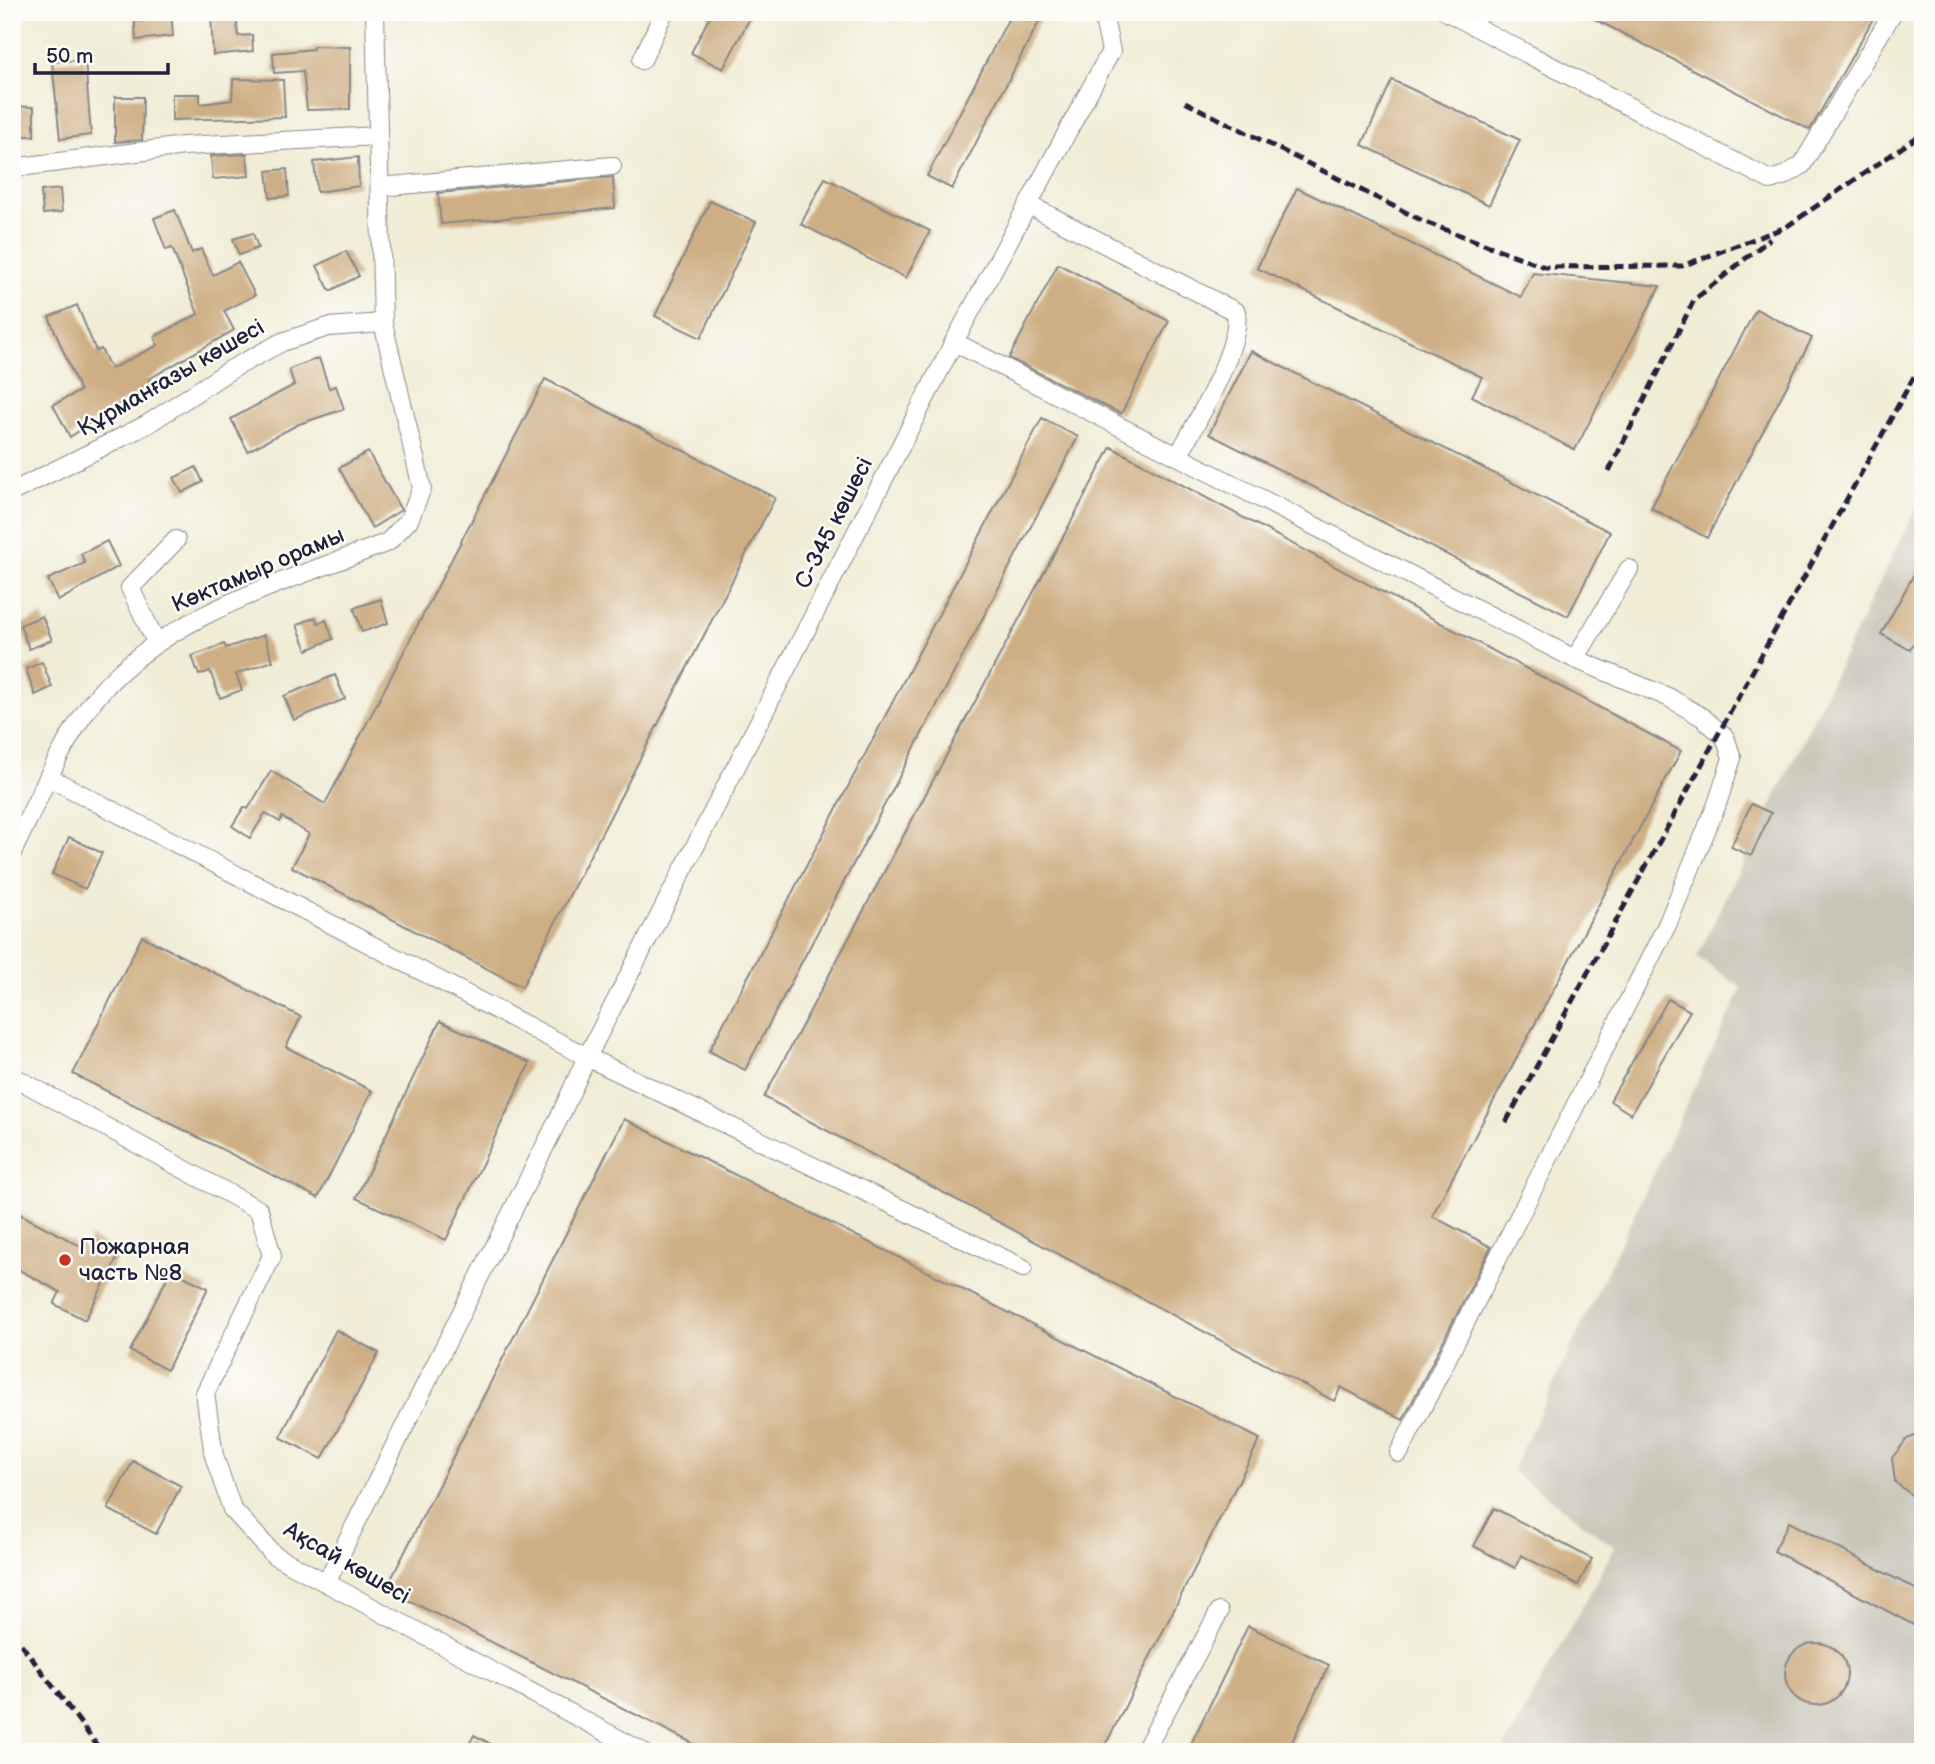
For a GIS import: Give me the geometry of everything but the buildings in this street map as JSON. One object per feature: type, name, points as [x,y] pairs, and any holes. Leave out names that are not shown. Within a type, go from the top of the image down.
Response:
[{"type":"street","points":[[375,12],[383,323]]},
{"type":"street","points":[[642,60],[664,12]]},
{"type":"street","name":"С-345 көшесі","points":[[326,1583],[556,1125],[587,1057],[954,342],[1111,51],[1104,19],[1095,12]]},
{"type":"street","points":[[1447,12],[1770,180],[1786,175],[1802,165],[1892,12]]},
{"type":"street","points":[[12,168],[184,146],[378,136]]},
{"type":"street","points":[[380,187],[612,166]]},
{"type":"street","points":[[1028,205],[1236,312],[1236,334],[1203,412],[1178,456]]},
{"type":"street","name":"Құрманғазы көшесі","points":[[12,492],[146,425],[230,370],[282,342],[328,327],[383,323]]},
{"type":"street","name":"Көктамыр орамы","points":[[12,853],[19,826],[97,696],[127,665],[156,642],[197,618],[388,542],[409,520],[422,488],[383,323]]},
{"type":"street","points":[[954,342],[1575,659],[1668,696],[1702,717],[1725,737],[1732,758],[1717,804],[1667,925],[1399,1453]]},
{"type":"street","points":[[156,642],[130,588],[176,540]]},
{"type":"street","points":[[1575,659],[1629,569]]},
{"type":"street","points":[[48,777],[587,1057],[1023,1268]]},
{"type":"street","name":"Ақсай көшесі","points":[[12,1076],[259,1210],[272,1256],[205,1393],[214,1456],[233,1509],[274,1555],[643,1752]]},
{"type":"street","points":[[1144,1752],[1219,1612]]},
{"type":"shaded area","points":[[1923,494],[1923,1752],[1502,1752],[1615,1547],[1512,1471],[1742,988],[1697,957]]},
{"type":"railway","points":[[1185,102],[1425,222],[1545,267],[1682,266],[1786,227],[1923,133]]},
{"type":"railway","points":[[1609,471],[1694,300],[1770,239]]},
{"type":"railway","points":[[1506,1122],[1923,360]]},
{"type":"railway","points":[[12,1632],[102,1752]]},
{"type":"place","name":"Пожарная часть №8","points":[[65,1260]]}]
